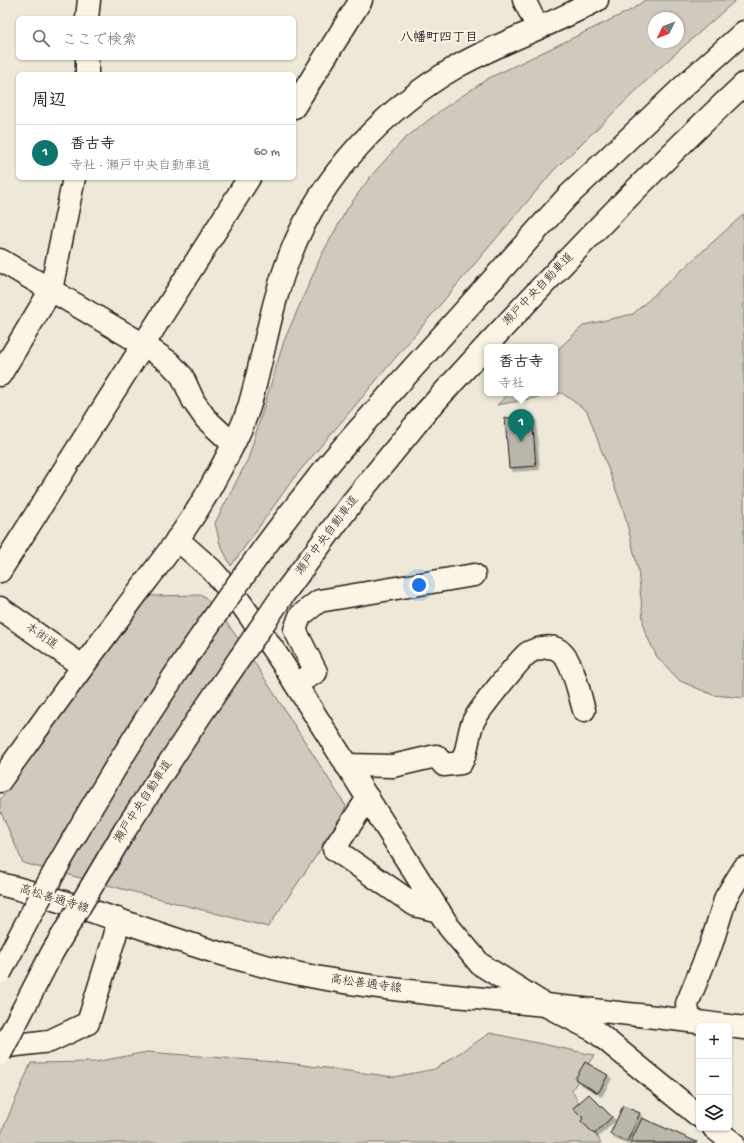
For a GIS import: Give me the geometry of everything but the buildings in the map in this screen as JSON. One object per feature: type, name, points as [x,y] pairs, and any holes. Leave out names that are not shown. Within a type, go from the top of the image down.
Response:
[{"type":"main road","points":[[87,16],[89,0]]},
{"type":"main road","points":[[296,102],[361,0]]},
{"type":"main road","points":[[524,0],[538,28]]},
{"type":"main road","points":[[0,780],[82,666],[178,540],[212,485],[233,444],[248,409],[291,253],[315,206],[340,168],[368,136],[394,110],[427,85],[459,66],[597,0]]},
{"type":"main road","points":[[0,973],[92,805],[166,689],[249,569],[303,497],[395,388],[567,197],[686,84],[744,32]]},
{"type":"main road","points":[[87,60],[87,72]]},
{"type":"main road","name":"瀬戸中央自動車道","points":[[488,344],[524,304],[690,134],[744,84]]},
{"type":"main road","points":[[0,374],[51,290],[74,180]]},
{"type":"main road","points":[[0,571],[248,180]]},
{"type":"main road","points":[[0,260],[144,345],[169,362],[182,376],[194,402],[206,419],[233,444]]},
{"type":"main road","name":"瀬戸中央自動車道","points":[[0,1054],[56,947],[125,830],[196,722],[283,595],[346,511],[425,413],[484,348]]},
{"type":"main road","points":[[178,540],[211,569],[240,602],[296,684],[438,911],[449,927],[480,964],[545,1005],[595,1032],[696,1114]]},
{"type":"main road","points":[[296,684],[316,672],[295,630],[300,616],[319,601],[474,576]]},
{"type":"main road","name":"本街道","points":[[0,608],[82,666]]},
{"type":"main road","points":[[346,765],[393,766],[436,756],[444,765],[461,763],[467,754],[473,722],[487,701],[527,653],[542,648],[556,648],[563,654],[571,668],[584,710]]},
{"type":"main road","points":[[368,798],[334,849],[415,904],[438,911]]},
{"type":"main road","points":[[689,1020],[687,1004],[711,945],[726,897],[744,868]]},
{"type":"main road","name":"高松善通寺線","points":[[0,884],[118,919],[220,955],[299,974],[382,988],[689,1020],[744,1028]]},
{"type":"main road","points":[[0,1047],[50,1041],[88,1023],[115,936],[118,919]]},
{"type":"main road","points":[[718,1131],[733,1143]]},
{"type":"shaded area","points":[[645,0],[736,0],[684,46],[684,12],[648,12],[648,48],[682,48],[554,170],[293,479],[231,566],[220,544],[215,523],[248,459],[284,341],[321,256],[347,209],[371,176],[403,140],[444,108],[489,78],[631,10]]},
{"type":"shaded area","points":[[744,214],[744,698],[713,695],[680,681],[657,657],[644,630],[638,569],[624,512],[587,411],[562,393],[558,394],[558,349],[584,325],[633,314]]},
{"type":"shaded area","points":[[507,396],[546,396],[497,405]]},
{"type":"shaded area","points":[[203,595],[224,619],[245,648],[346,806],[337,825],[268,927],[23,863],[0,810],[0,800],[149,596]]},
{"type":"shaded area","points":[[490,1033],[594,1055],[572,1090],[601,1143],[0,1143],[0,1136],[31,1063],[95,1062],[147,1052],[288,1063],[394,1077],[435,1069]]},
{"type":"place","name":"香古寺","points":[[521,442]]},
{"type":"district","name":"八幡町四丁目","points":[[439,38]]}]
